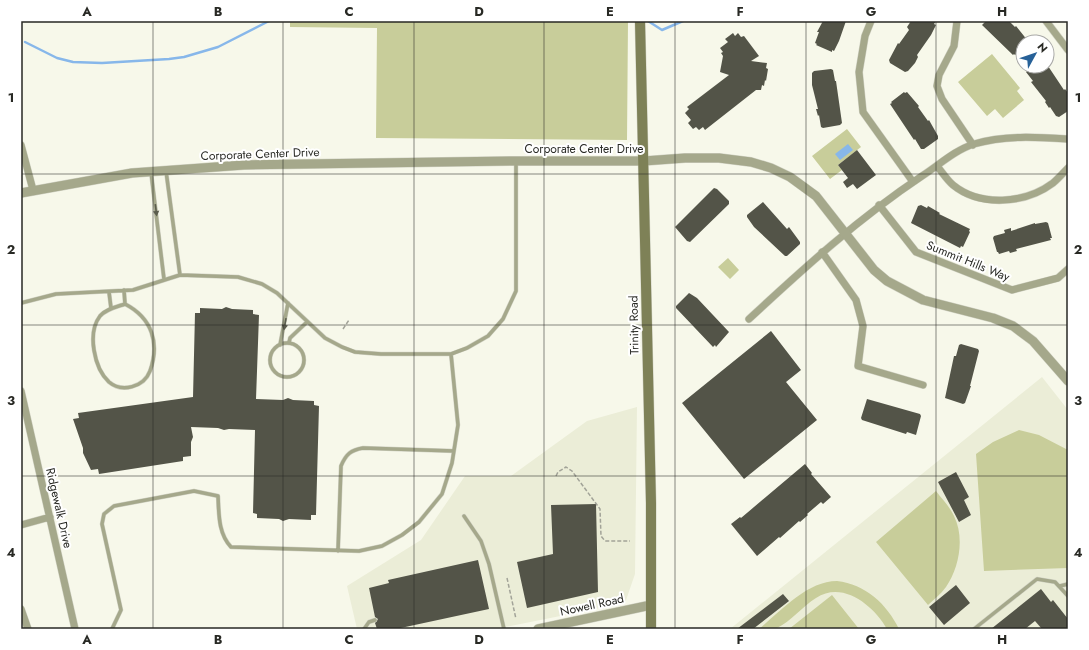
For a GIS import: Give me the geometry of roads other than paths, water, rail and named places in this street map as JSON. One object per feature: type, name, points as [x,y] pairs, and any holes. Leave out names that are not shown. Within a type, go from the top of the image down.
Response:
[{"type":"main road","name":"Trinity Road","points":[[640,21],[651,502],[651,629]]},
{"type":"street","points":[[871,21],[865,36],[859,72],[863,112],[913,182]]},
{"type":"street","points":[[957,21],[954,46],[939,75],[937,86],[942,99],[973,145]]},
{"type":"street","points":[[1046,21],[1068,50]]},
{"type":"street","points":[[748,319],[822,252],[879,205],[953,155],[973,145],[1008,137],[1068,139]]},
{"type":"street","points":[[21,145],[33,190]]},
{"type":"street","name":"Corporate Center Drive","points":[[21,193],[151,171],[244,165],[516,161],[644,161],[685,158],[719,158],[751,162],[771,168],[790,177],[816,196],[846,232],[874,270],[887,281],[923,300],[993,318],[1013,326],[1033,341],[1068,381]]},
{"type":"street","points":[[936,166],[952,185],[972,196],[1000,201],[1031,195],[1053,183],[1068,168]]},
{"type":"street","name":"Summit Hills Way","points":[[879,205],[916,252],[1012,290],[1058,278],[1068,269]]},
{"type":"street","points":[[822,252],[856,300],[863,326],[858,366],[923,385]]},
{"type":"street","name":"Ridgewalk Drive","points":[[21,391],[75,629]]},
{"type":"street","points":[[21,525],[50,517]]},
{"type":"street","name":"Nowell Road","points":[[538,629],[651,605]]},
{"type":"street","points":[[21,609],[28,629]]},
{"type":"lane","points":[[21,303],[56,294],[133,290],[180,275],[238,277],[262,284],[277,293],[307,322],[331,342],[355,352],[451,354],[467,348],[488,336],[503,319],[516,291],[516,161]]},
{"type":"lane","points":[[166,170],[180,275]]},
{"type":"lane","points":[[151,171],[164,279]]},
{"type":"lane","points":[[124,290],[125,304]]},
{"type":"lane","points":[[109,292],[112,308]]},
{"type":"lane","points":[[280,345],[288,303]]},
{"type":"lane","points":[[125,304],[136,310],[147,323],[154,340],[153,358],[149,373],[142,382],[132,388],[121,387],[109,382],[100,368],[94,350],[93,333],[100,316],[112,308],[125,304]]},
{"type":"lane","points":[[290,343],[290,338],[307,322]]},
{"type":"lane","points":[[284,343],[293,344],[300,349],[304,357],[303,366],[298,373],[290,377],[281,376],[278,374],[274,371],[270,363],[271,354],[280,345],[284,343]]},
{"type":"lane","points":[[112,629],[121,610],[102,524],[104,514],[114,506],[194,491],[218,496],[221,527],[225,540],[231,547],[338,551],[359,550],[382,546],[402,535],[419,522],[442,494],[452,463],[458,425],[451,354]]},
{"type":"lane","points":[[338,551],[341,466],[346,456],[352,450],[364,448],[454,451]]},
{"type":"lane","points":[[464,516],[481,541],[489,564],[504,629]]},
{"type":"lane","points":[[974,629],[1038,579],[1051,580],[1060,586],[1068,596]]},
{"type":"lane","points":[[1060,586],[1068,584]]},
{"type":"lane","points":[[364,629],[369,622],[375,620]]},
{"type":"water","points":[[848,144],[853,150],[840,160],[835,154]]},
{"type":"waterway","points":[[25,42],[57,58],[73,62],[102,63],[169,59],[184,57],[218,47],[269,21]]},
{"type":"waterway","points":[[648,21],[662,30],[683,21]]}]
